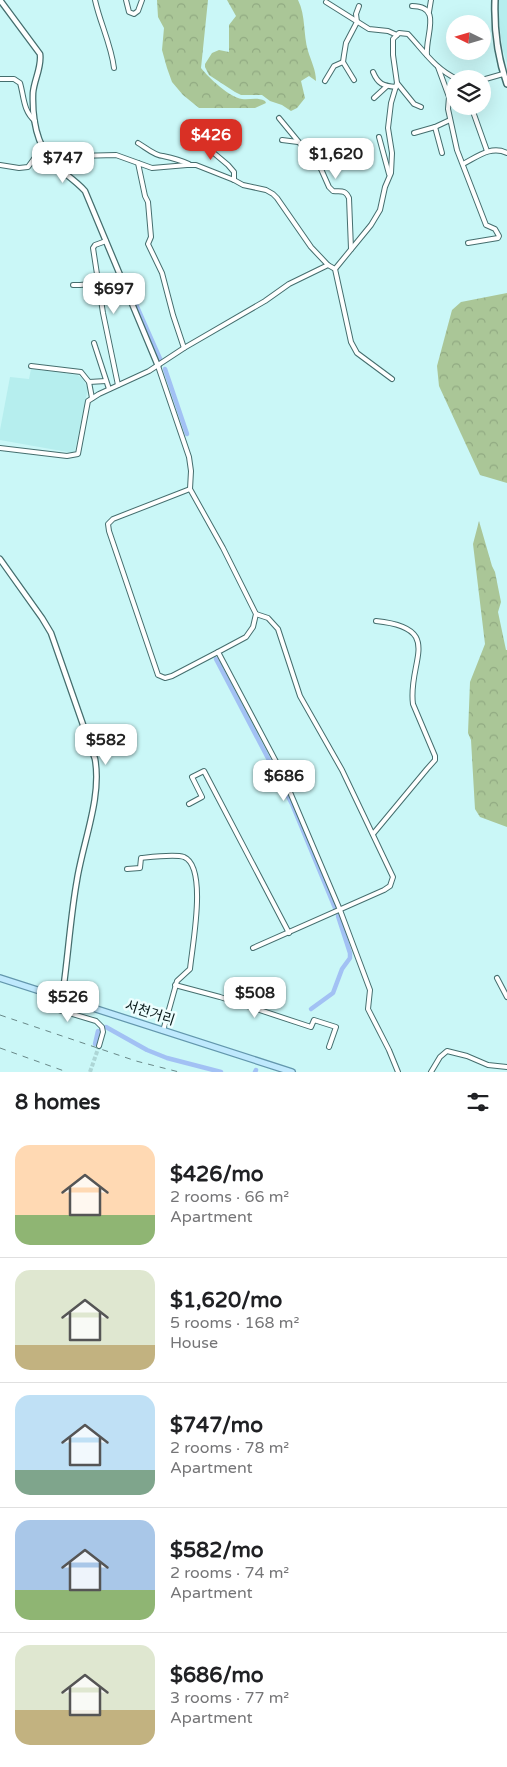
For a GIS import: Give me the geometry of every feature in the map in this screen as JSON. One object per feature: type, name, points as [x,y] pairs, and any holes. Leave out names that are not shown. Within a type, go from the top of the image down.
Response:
[{"type":"main road","points":[[495,0],[495,32],[503,74],[507,84]]},
{"type":"main road","name":"서천거리","points":[[0,978],[292,1072]]},
{"type":"street","points":[[0,0],[40,54],[40,64],[36,74],[33,95],[35,121],[41,149],[57,167],[78,182],[85,191],[158,366],[189,457],[191,471],[190,489],[235,571],[256,614],[253,627],[246,636],[165,678],[158,675],[108,524],[113,519],[190,489]]},
{"type":"street","points":[[95,0],[110,44],[114,68]]},
{"type":"street","points":[[126,0],[129,12],[134,14],[138,11],[142,0]]},
{"type":"street","points":[[427,58],[426,46],[431,21],[429,12],[431,0]]},
{"type":"street","points":[[326,2],[369,29],[388,31],[397,35]]},
{"type":"street","points":[[354,80],[343,62],[346,43],[357,22],[356,14],[359,6]]},
{"type":"street","points":[[412,6],[421,6],[429,12]]},
{"type":"street","points":[[335,269],[371,225],[380,210],[389,176],[392,152],[388,128],[396,85],[392,47],[394,39],[399,33],[408,34],[427,58],[446,72]]},
{"type":"street","points":[[325,81],[334,66],[343,62]]},
{"type":"street","points":[[438,67],[448,97],[450,120],[457,150],[486,225],[495,229],[499,236],[491,240],[468,243]]},
{"type":"street","points":[[372,72],[378,82],[387,86],[396,85]]},
{"type":"street","points":[[491,77],[503,74]]},
{"type":"street","points":[[0,79],[14,79],[20,83],[29,116],[35,121]]},
{"type":"street","points":[[396,85],[414,104],[421,107]]},
{"type":"street","points":[[374,98],[387,86]]},
{"type":"street","points":[[475,115],[487,151]]},
{"type":"street","points":[[279,118],[321,169],[329,187],[333,191],[344,191],[347,193],[349,198],[351,249]]},
{"type":"street","points":[[414,133],[450,120]]},
{"type":"street","points":[[188,127],[228,165],[234,172],[234,180]]},
{"type":"street","points":[[435,127],[442,152]]},
{"type":"street","points":[[379,138],[389,176]]},
{"type":"street","points":[[282,140],[298,142]]},
{"type":"street","points":[[138,143],[163,157],[167,156],[243,185],[266,190],[273,194],[311,247],[328,266],[335,269]]},
{"type":"street","points":[[0,165],[19,168],[28,167],[41,149]]},
{"type":"street","points":[[463,164],[490,150],[507,153]]},
{"type":"street","points":[[50,159],[116,155],[148,168],[158,169],[191,165]]},
{"type":"street","points":[[138,163],[148,202],[151,237],[148,244],[162,273],[184,348]]},
{"type":"street","points":[[106,241],[95,245],[94,248],[118,385]]},
{"type":"street","points":[[0,448],[68,456],[78,454],[88,401],[158,366],[184,348],[265,301],[289,284],[328,266]]},
{"type":"street","points":[[335,269],[351,342],[357,353],[392,379]]},
{"type":"street","points":[[73,285],[123,281]]},
{"type":"street","points":[[94,344],[109,389]]},
{"type":"street","points":[[31,366],[81,372],[89,382],[92,398]]},
{"type":"street","points":[[89,382],[106,381]]},
{"type":"street","points":[[0,559],[51,633],[96,768],[92,806],[75,890],[59,1010],[96,1021],[102,1027],[103,1032],[99,1046]]},
{"type":"street","points":[[253,948],[384,890],[392,882],[391,871],[342,770],[300,696],[278,629],[268,618],[256,614]]},
{"type":"street","points":[[373,834],[428,769],[436,756],[413,704],[412,696],[420,649],[417,637],[410,630],[400,625],[376,621]]},
{"type":"street","points":[[218,652],[282,771],[340,910],[370,990],[368,1009],[398,1072]]},
{"type":"street","points":[[189,804],[202,798],[192,777],[204,771],[289,933]]},
{"type":"street","points":[[127,869],[140,868],[141,858],[180,856],[189,860],[195,873],[198,890],[190,969],[179,978],[175,985],[163,1030]]},
{"type":"street","points":[[497,978],[507,997]]},
{"type":"street","points":[[175,985],[220,997],[311,1027],[314,1020],[336,1027],[329,1047]]},
{"type":"street","points":[[431,1072],[440,1057],[447,1051],[467,1056],[488,1065],[507,1067]]},
{"type":"shaded area","points":[[499,0],[507,0],[507,64],[503,51],[498,15]]},
{"type":"shaded area","points":[[31,369],[77,375],[82,378],[88,388],[73,453],[0,440],[0,430],[10,377],[29,379]]},
{"type":"green space","points":[[157,0],[208,0],[201,68],[214,82],[231,95],[242,99],[262,100],[266,103],[255,108],[199,108],[183,95],[172,82],[162,50],[164,28],[158,17]]},
{"type":"green space","points":[[227,0],[298,0],[301,6],[306,45],[316,81],[309,76],[301,81],[305,98],[297,108],[291,111],[262,95],[241,95],[209,75],[205,64],[212,53],[219,50],[229,52],[229,25],[236,16]]},
{"type":"green space","points":[[507,293],[507,483],[480,475],[439,386],[437,366],[452,310],[461,302]]},
{"type":"green space","points":[[479,521],[495,572],[501,602],[498,612],[507,650],[507,827],[480,817],[475,809],[471,740],[468,733],[470,682],[485,644],[473,544]]},
{"type":"waterway","points":[[134,300],[161,361]]},
{"type":"waterway","points":[[165,369],[187,434]]},
{"type":"waterway","points":[[216,659],[292,804],[335,908]]},
{"type":"waterway","points":[[311,1009],[333,993],[342,969],[350,958],[338,916]]},
{"type":"waterway","points":[[106,1027],[147,1050],[167,1058],[221,1072]]},
{"type":"waterway","points":[[95,1044],[98,1031]]},
{"type":"tunnel","points":[[90,1072],[99,1046]]},
{"type":"railway","points":[[0,1015],[136,1061],[179,1072]]},
{"type":"railway","points":[[0,1048],[67,1072]]}]
